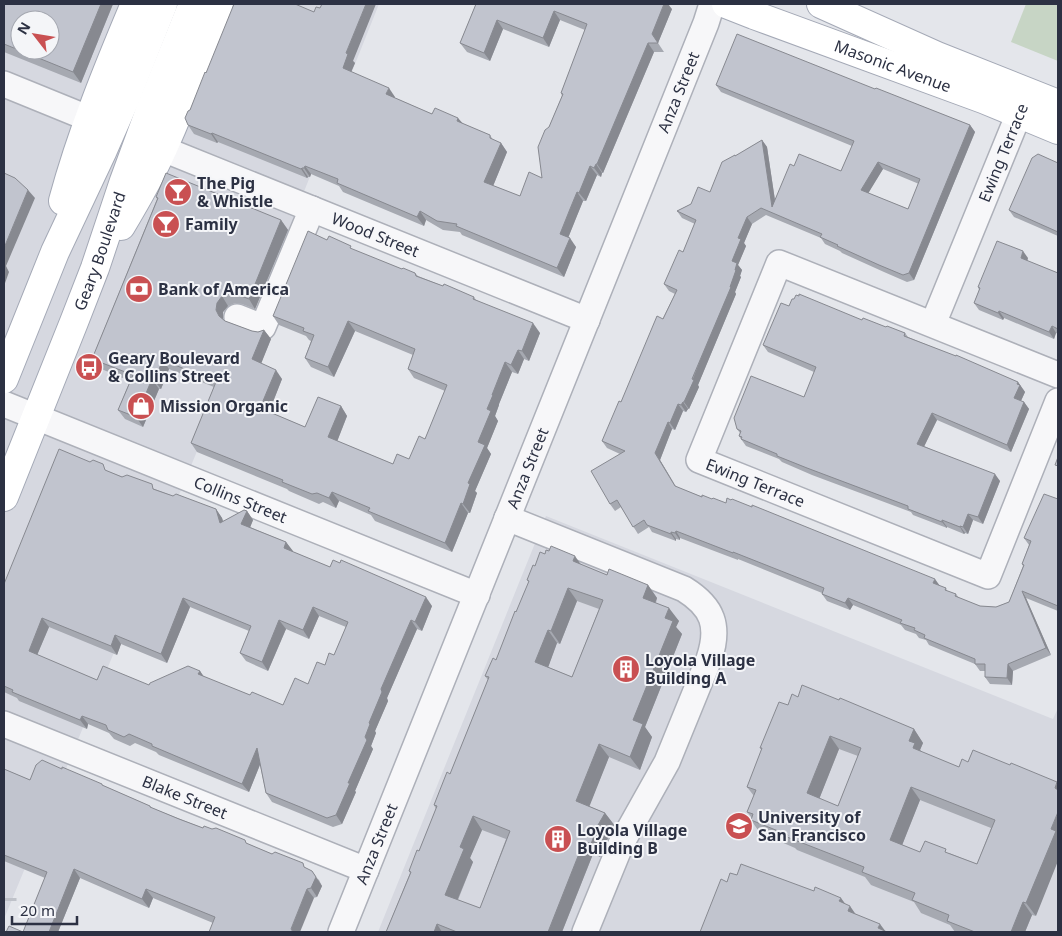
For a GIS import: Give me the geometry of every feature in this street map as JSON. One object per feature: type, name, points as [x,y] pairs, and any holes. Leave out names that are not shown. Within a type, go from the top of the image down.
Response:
[{"type":"main road","points":[[55,252],[62,206],[68,184],[90,119],[135,4]]},
{"type":"main road","name":"Geary Boulevard","points":[[4,379],[55,252],[106,142],[163,4]]},
{"type":"main road","name":"Geary Boulevard","points":[[4,497],[95,268],[124,180],[193,4]]},
{"type":"main road","points":[[95,268],[134,204],[163,149],[219,4]]},
{"type":"main road","name":"Masonic Avenue","points":[[726,4],[982,99],[1058,104]]},
{"type":"main road","name":"Masonic Avenue","points":[[822,4],[937,56],[1023,103],[1058,130]]},
{"type":"street","name":"Anza Street","points":[[341,932],[712,4]]},
{"type":"street","points":[[4,84],[90,119]]},
{"type":"street","name":"Ewing Terrace","points":[[933,324],[1023,103]]},
{"type":"street","name":"Wood Street","points":[[163,149],[587,320]]},
{"type":"street","points":[[243,319],[263,327],[312,209]]},
{"type":"street","name":"Ewing Terrace","points":[[1058,375],[779,263],[699,460],[988,576],[1058,401]]},
{"type":"street","name":"Collins Street","points":[[4,404],[477,595]]},
{"type":"street","points":[[507,518],[641,582],[684,589],[703,604],[710,614],[713,624],[713,646],[667,762],[620,844],[586,932]]},
{"type":"street","name":"Blake Street","points":[[4,724],[366,870]]},
{"type":"shaded area","points":[[4,4],[379,4],[299,204],[4,919]]},
{"type":"shaded area","name":"University of San Francisco","points":[[546,516],[1053,719],[1058,708],[1058,932],[378,932]]},
{"type":"green space","points":[[1026,4],[1058,4],[1058,61],[1011,42]]},
{"type":"building","points":[[4,4],[101,4],[73,72],[43,60],[60,60],[60,10],[10,10],[10,46],[4,44]]},
{"type":"building","points":[[234,4],[295,4],[314,12],[316,7],[320,8],[322,4],[366,4],[346,53],[348,54],[343,68],[389,88],[386,94],[432,114],[435,108],[458,118],[457,121],[490,135],[490,138],[501,143],[484,182],[520,196],[529,172],[542,178],[538,147],[563,94],[561,93],[587,24],[554,11],[543,38],[497,20],[484,53],[460,43],[476,4],[664,4],[652,34],[658,43],[648,43],[597,164],[594,168],[590,166],[570,209],[560,234],[570,238],[557,268],[456,226],[457,224],[437,221],[420,211],[417,217],[337,183],[338,179],[305,166],[301,169],[188,125],[185,118],[206,73]]},
{"type":"building","points":[[737,34],[970,125],[909,273],[903,275],[879,265],[820,237],[822,234],[761,208],[747,217],[738,238],[741,239],[732,261],[737,263],[731,287],[684,402],[681,405],[678,404],[655,453],[675,486],[702,497],[702,495],[726,503],[727,498],[752,507],[752,505],[935,579],[933,583],[946,588],[945,590],[956,594],[955,596],[980,606],[996,607],[1009,602],[1024,565],[1022,564],[1031,541],[1024,538],[1044,494],[1058,499],[1058,606],[1022,591],[1046,648],[1008,664],[1007,678],[985,677],[985,664],[975,664],[975,659],[924,638],[925,635],[914,630],[915,628],[900,623],[902,620],[848,598],[845,603],[822,594],[824,588],[676,531],[675,533],[671,532],[671,534],[647,525],[644,520],[633,527],[617,500],[610,504],[591,471],[625,451],[602,441],[619,401],[621,402],[657,316],[663,319],[677,290],[664,284],[679,250],[683,252],[696,220],[677,211],[691,204],[698,187],[710,192],[722,162],[762,140],[772,207],[790,164],[794,166],[799,154],[841,171],[854,141],[716,85]],"holes":[[[878,162],[920,179],[908,209],[861,190]]]},
{"type":"building","points":[[1038,154],[1058,163],[1058,232],[1009,210],[1032,158]]},
{"type":"building","points":[[4,173],[15,178],[28,190],[4,248]]},
{"type":"building","points":[[166,173],[281,220],[249,299],[229,293],[222,296],[217,303],[216,310],[225,321],[252,331],[264,330],[252,359],[276,370],[260,408],[305,427],[318,397],[341,406],[328,437],[393,464],[397,454],[409,459],[419,436],[425,439],[447,385],[408,369],[415,349],[348,321],[328,367],[305,358],[314,335],[303,331],[304,328],[273,316],[308,231],[327,240],[329,236],[351,246],[350,248],[415,273],[416,276],[443,286],[444,284],[474,297],[473,299],[533,323],[522,351],[518,350],[511,365],[505,362],[487,409],[491,411],[478,442],[485,445],[468,483],[470,484],[463,504],[461,503],[445,543],[368,511],[370,508],[332,492],[329,498],[317,493],[312,494],[282,482],[283,480],[191,443],[216,382],[163,360],[154,380],[152,379],[136,417],[118,410],[133,375],[92,359],[158,198],[156,197]]},
{"type":"building","points":[[997,241],[1023,251],[1021,258],[1058,273],[1058,329],[1052,326],[1049,332],[999,311],[998,313],[974,303],[980,288],[978,287]]},
{"type":"building","points":[[799,294],[862,320],[863,318],[905,333],[904,336],[956,355],[1018,382],[1017,384],[1020,385],[1014,398],[1024,402],[1007,445],[932,413],[917,444],[995,474],[978,517],[968,514],[963,527],[942,520],[942,522],[908,509],[908,506],[777,456],[777,454],[741,439],[742,437],[739,436],[741,431],[737,429],[734,418],[751,376],[804,397],[816,367],[763,345],[781,303],[789,306],[792,299],[796,295],[799,296]]},
{"type":"building","points":[[59,449],[90,462],[93,460],[103,464],[105,470],[122,477],[127,475],[152,484],[153,489],[173,496],[176,494],[216,509],[220,523],[244,510],[247,511],[241,524],[286,542],[284,548],[330,567],[333,560],[340,563],[341,560],[426,597],[415,622],[411,620],[381,689],[382,692],[365,737],[367,740],[336,815],[327,818],[266,793],[257,748],[242,784],[152,746],[152,744],[129,734],[124,737],[108,730],[106,725],[82,716],[80,720],[12,692],[13,690],[4,686],[4,584]],"holes":[[[183,598],[251,626],[240,653],[262,662],[279,620],[303,630],[313,607],[348,622],[334,655],[329,653],[325,665],[317,662],[308,684],[295,678],[283,705],[252,692],[250,695],[198,674],[200,671],[188,666],[149,685],[103,666],[97,680],[29,651],[42,618],[111,646],[115,635],[161,654]]]},
{"type":"building","points":[[551,546],[575,556],[573,561],[607,575],[609,569],[648,585],[643,598],[669,608],[665,618],[673,621],[633,720],[643,724],[630,757],[599,744],[576,801],[605,813],[591,844],[584,841],[548,932],[457,932],[437,924],[434,932],[386,932],[411,872],[409,871],[417,850],[419,851],[437,806],[434,805],[447,772],[450,774],[489,677],[485,676],[493,658],[496,660],[529,581],[527,580],[533,565],[535,566],[540,552],[545,554],[546,550],[549,551]],"holes":[[[568,588],[603,600],[572,677],[535,662],[548,630],[551,631]],[[473,816],[510,831],[480,908],[445,895],[464,849],[460,847]]]},
{"type":"building","points":[[802,685],[839,700],[840,698],[914,729],[909,741],[915,743],[913,748],[959,767],[962,759],[968,762],[973,750],[1057,782],[1055,788],[1058,790],[1058,812],[1051,829],[1056,831],[1026,903],[1023,902],[1011,932],[975,932],[947,921],[949,915],[912,900],[915,893],[862,872],[864,867],[787,837],[788,835],[751,820],[753,814],[747,812],[756,790],[747,787],[762,748],[760,748],[779,702],[788,705],[792,694],[798,697]],"holes":[[[830,736],[861,748],[838,806],[807,793]],[[911,787],[995,820],[977,864],[945,852],[946,849],[925,841],[920,852],[890,840]]]},
{"type":"building","points":[[42,760],[102,784],[179,819],[203,828],[204,826],[212,829],[216,828],[272,854],[275,852],[303,863],[304,867],[312,871],[316,877],[311,888],[307,889],[291,929],[293,932],[209,932],[215,917],[146,889],[142,899],[74,869],[49,932],[23,932],[47,872],[4,855],[4,769],[30,780],[36,765]]},
{"type":"building","points":[[741,864],[814,891],[815,887],[841,898],[839,901],[850,906],[848,911],[880,924],[878,928],[887,932],[700,932],[721,879],[727,882],[730,873],[737,875]]},
{"type":"building","points":[[9,926],[23,932],[6,932]]},
{"type":"place","name":"The Pig & Whistle","points":[[178,192]]},
{"type":"place","name":"Family","points":[[166,224]]},
{"type":"place","name":"Bank of America","points":[[139,289]]},
{"type":"place","name":"Geary Boulevard & Collins Street","points":[[89,367]]},
{"type":"place","name":"Mission Organic","points":[[141,406]]},
{"type":"place","name":"Loyola Village Building A","points":[[626,669]]},
{"type":"place","name":"University of San Francisco","points":[[739,826]]},
{"type":"place","name":"Loyola Village Building B","points":[[558,839]]}]
